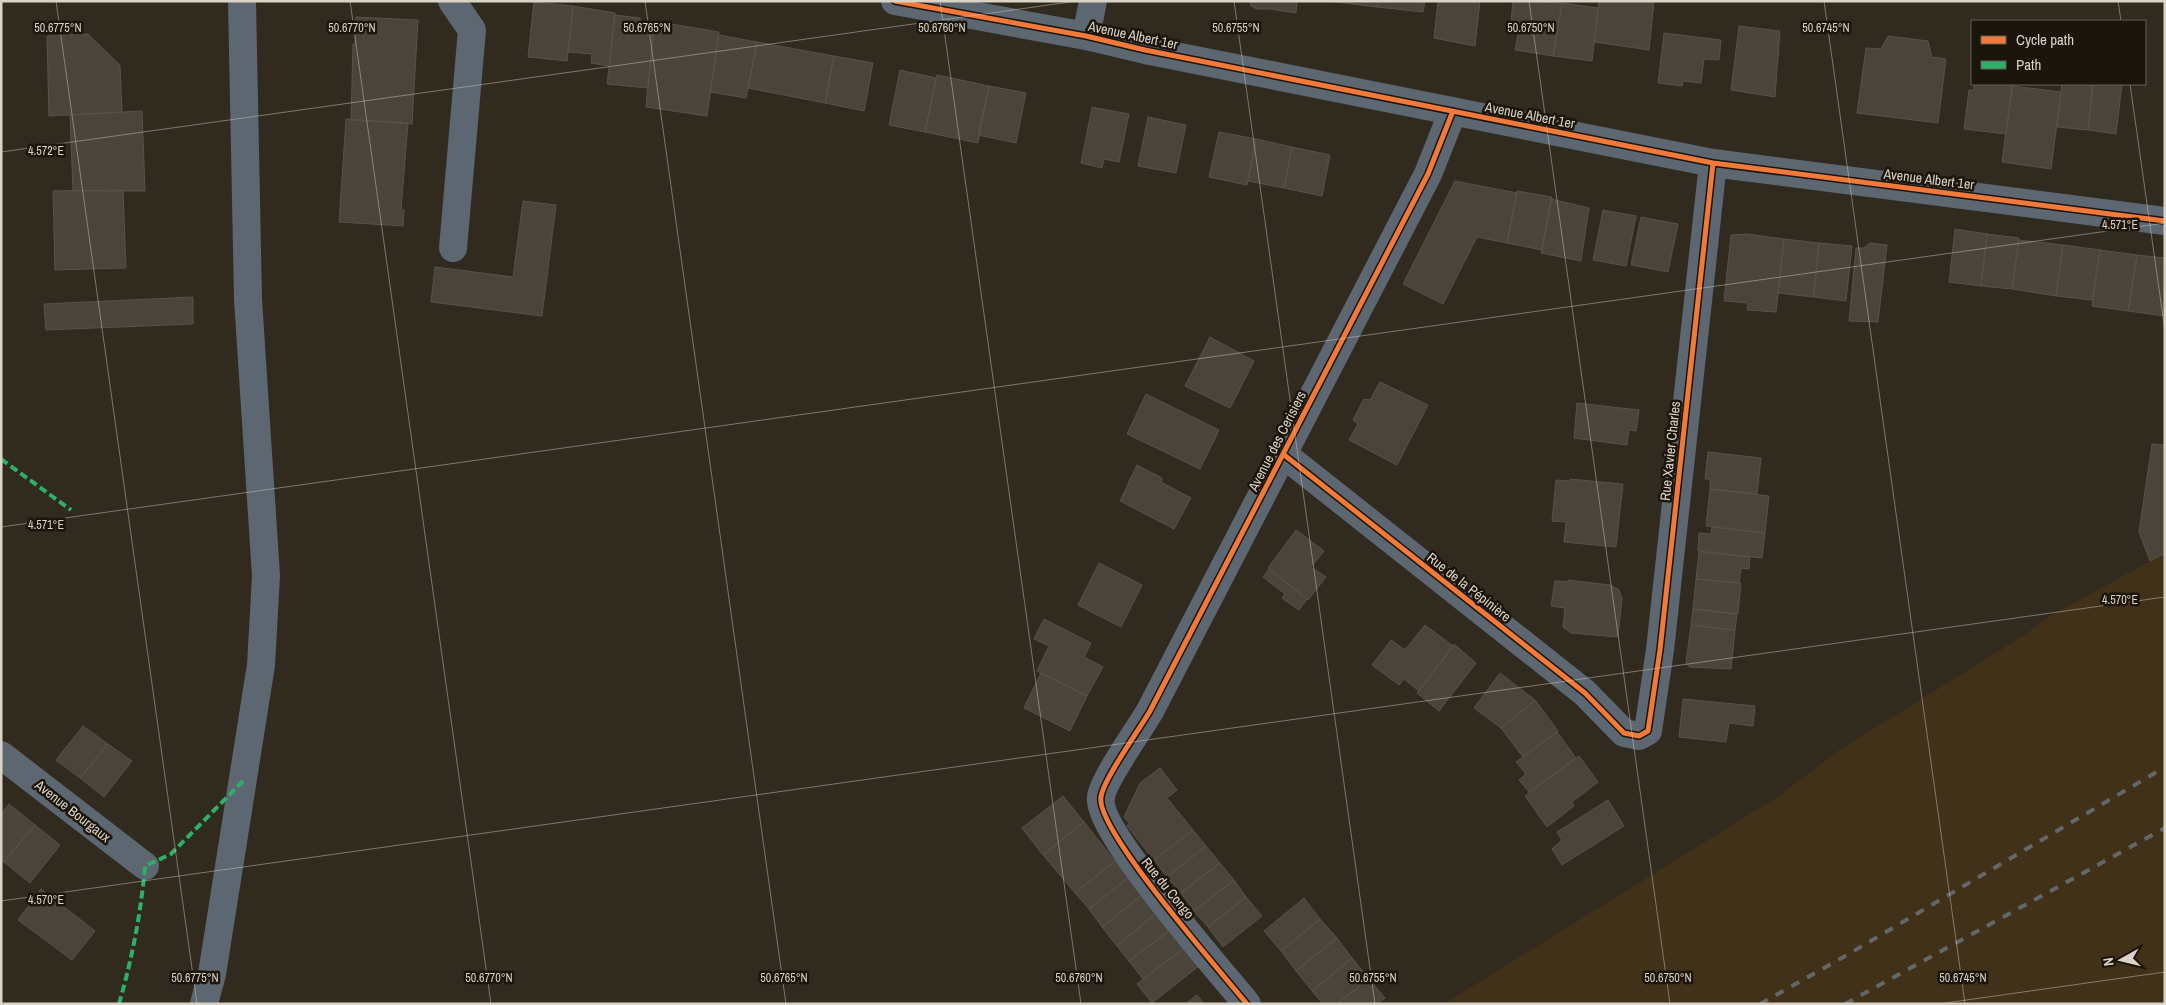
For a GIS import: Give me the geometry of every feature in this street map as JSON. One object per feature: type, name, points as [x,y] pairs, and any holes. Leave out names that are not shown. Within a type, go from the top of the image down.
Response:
[{"type":"street","points":[[204,1004],[212,974],[262,665],[266,576],[248,299],[242,1]]},
{"type":"street","points":[[452,1],[472,30],[453,248]]},
{"type":"street","name":"Avenue Albert 1er","points":[[895,1],[1086,36],[1145,50],[1713,163],[2165,221]]},
{"type":"street","points":[[1086,36],[1093,1]]},
{"type":"street","name":"Avenue des Cerisiers","points":[[1111,776],[1150,712],[1428,174],[1453,111]]},
{"type":"street","name":"Rue Xavier Charles","points":[[1640,736],[1648,731],[1652,715],[1713,163]]},
{"type":"street","name":"Rue de la Pépinière","points":[[1283,454],[1585,693],[1624,732],[1640,736]]},
{"type":"street","name":"Avenue Bourgaux","points":[[1,755],[145,866]]},
{"type":"street","name":"Rue du Congo","points":[[1111,776],[1104,785],[1100,799],[1102,810],[1111,830],[1124,852],[1247,1004]]},
{"type":"shaded area","points":[[2165,553],[2165,1004],[1444,1004],[1779,796],[1838,751],[2026,634],[2050,616]]},
{"type":"building","points":[[1251,1],[1297,1],[1296,13],[1256,9],[1250,5]]},
{"type":"building","points":[[1327,1],[1378,1],[1377,7]]},
{"type":"building","points":[[1378,1],[1425,1],[1423,12],[1377,7]]},
{"type":"building","points":[[1438,1],[1480,1],[1475,46],[1434,38]]},
{"type":"building","points":[[1513,1],[1562,3],[1553,56],[1515,50],[1520,23],[1511,21]]},
{"type":"building","points":[[1599,1],[1654,1],[1649,50],[1594,42]]},
{"type":"building","points":[[534,2],[573,6],[567,61],[528,57]]},
{"type":"building","points":[[1562,3],[1598,8],[1592,61],[1553,56]]},
{"type":"building","points":[[573,6],[615,13],[609,66],[591,63],[592,54],[568,52]]},
{"type":"building","points":[[615,15],[640,18],[640,21],[655,23],[648,88],[607,84]]},
{"type":"building","points":[[356,17],[418,20],[412,124],[351,120],[353,44],[355,44]]},
{"type":"building","points":[[654,21],[719,32],[707,116],[646,107]]},
{"type":"building","points":[[1739,26],[1780,31],[1775,97],[1731,90]]},
{"type":"building","points":[[1664,33],[1721,40],[1719,60],[1704,59],[1701,83],[1683,81],[1682,86],[1658,83]]},
{"type":"building","points":[[88,34],[120,65],[122,112],[49,116],[47,36]]},
{"type":"building","points":[[719,35],[757,42],[746,98],[710,92]]},
{"type":"building","points":[[1888,36],[1928,41],[1932,57],[1946,59],[1938,123],[1857,113],[1866,48],[1881,49]]},
{"type":"building","points":[[757,42],[834,56],[825,103],[748,88]]},
{"type":"building","points":[[834,56],[873,63],[864,111],[825,103]]},
{"type":"building","points":[[900,70],[936,78],[925,132],[889,125]]},
{"type":"building","points":[[937,75],[989,86],[978,143],[925,132]]},
{"type":"building","points":[[1974,85],[2013,85],[2006,134],[1964,129],[1969,90],[1974,90]]},
{"type":"building","points":[[2062,85],[2093,85],[2088,130],[2057,127]]},
{"type":"building","points":[[2093,85],[2122,85],[2116,134],[2088,130]]},
{"type":"building","points":[[989,86],[1026,93],[1016,143],[978,135]]},
{"type":"building","points":[[2012,86],[2061,92],[2051,169],[2002,162]]},
{"type":"building","points":[[1092,107],[1129,114],[1119,162],[1104,159],[1102,168],[1081,163]]},
{"type":"building","points":[[142,111],[145,191],[73,191],[70,115]]},
{"type":"building","points":[[1148,117],[1186,125],[1176,173],[1138,166]]},
{"type":"building","points":[[346,119],[408,123],[401,210],[404,210],[403,226],[339,222]]},
{"type":"building","points":[[1219,132],[1256,139],[1247,185],[1209,177]]},
{"type":"building","points":[[1256,139],[1292,147],[1284,188],[1248,181]]},
{"type":"building","points":[[1292,147],[1330,155],[1322,196],[1284,188]]},
{"type":"building","points":[[1455,181],[1517,193],[1507,243],[1477,237],[1443,304],[1403,284]]},
{"type":"building","points":[[123,190],[126,268],[55,270],[53,191]]},
{"type":"building","points":[[1517,191],[1552,197],[1542,250],[1507,243]]},
{"type":"building","points":[[1551,199],[1589,208],[1581,261],[1541,253]]},
{"type":"building","points":[[523,201],[556,205],[542,316],[431,302],[435,267],[513,277]]},
{"type":"building","points":[[1603,210],[1636,216],[1626,266],[1593,260]]},
{"type":"building","points":[[1641,217],[1678,224],[1668,272],[1631,265]]},
{"type":"building","points":[[1955,229],[1987,234],[1981,286],[1949,282]]},
{"type":"building","points":[[1747,234],[1784,239],[1776,312],[1747,310],[1748,303],[1724,301],[1731,235]]},
{"type":"building","points":[[1987,234],[2019,238],[2012,289],[1981,286]]},
{"type":"building","points":[[1784,239],[1819,243],[1813,297],[1778,293]]},
{"type":"building","points":[[2019,240],[2063,245],[2056,296],[2012,289]]},
{"type":"building","points":[[1819,243],[1852,246],[1846,301],[1814,297]]},
{"type":"building","points":[[1870,243],[1887,245],[1878,322],[1849,321],[1856,248],[1864,248]]},
{"type":"building","points":[[2063,245],[2100,250],[2092,300],[2056,296]]},
{"type":"building","points":[[2100,250],[2137,255],[2128,311],[2092,306]]},
{"type":"building","points":[[2137,255],[2165,258],[2165,316],[2128,311]]},
{"type":"building","points":[[193,297],[193,324],[46,330],[44,304]]},
{"type":"building","points":[[1210,337],[1254,361],[1230,408],[1185,386]]},
{"type":"building","points":[[1380,382],[1428,405],[1397,465],[1349,440],[1358,424],[1353,420],[1364,399],[1370,400]]},
{"type":"building","points":[[1146,394],[1219,430],[1200,469],[1127,434]]},
{"type":"building","points":[[1577,403],[1639,410],[1636,431],[1629,430],[1627,445],[1574,438]]},
{"type":"building","points":[[2152,444],[2165,445],[2165,553],[2150,561],[2139,532]]},
{"type":"building","points":[[1708,452],[1761,458],[1757,494],[1710,489],[1710,479],[1705,479]]},
{"type":"building","points":[[1137,465],[1162,478],[1161,482],[1191,498],[1174,529],[1120,501]]},
{"type":"building","points":[[1570,479],[1623,484],[1616,547],[1564,542],[1566,522],[1552,521],[1556,480],[1570,481]]},
{"type":"building","points":[[1710,489],[1769,496],[1765,533],[1706,526]]},
{"type":"building","points":[[1712,527],[1765,533],[1762,558],[1698,551],[1699,533],[1711,534]]},
{"type":"building","points":[[1296,530],[1324,551],[1311,567],[1326,577],[1308,600],[1268,568]]},
{"type":"building","points":[[1699,552],[1750,557],[1749,569],[1741,568],[1739,583],[1696,579]]},
{"type":"building","points":[[1099,563],[1142,585],[1121,627],[1078,605]]},
{"type":"building","points":[[1269,569],[1307,599],[1299,610],[1282,598],[1285,594],[1263,577]]},
{"type":"building","points":[[1696,579],[1741,583],[1738,614],[1693,609]]},
{"type":"building","points":[[1568,580],[1610,585],[1619,590],[1622,599],[1618,637],[1571,633],[1563,627],[1565,608],[1551,606],[1555,581],[1568,582]]},
{"type":"building","points":[[1693,609],[1737,614],[1735,630],[1691,625]]},
{"type":"building","points":[[1044,619],[1091,643],[1084,657],[1103,667],[1087,696],[1037,671],[1049,646],[1034,639]]},
{"type":"building","points":[[1425,625],[1453,646],[1419,691],[1404,679],[1399,685],[1372,665],[1391,640],[1405,650]]},
{"type":"building","points":[[1691,625],[1735,630],[1731,669],[1690,667],[1686,663]]},
{"type":"building","points":[[1454,644],[1476,663],[1439,711],[1417,693]]},
{"type":"building","points":[[1041,673],[1087,696],[1070,731],[1024,708]]},
{"type":"building","points":[[1500,673],[1535,700],[1501,728],[1474,708]]},
{"type":"building","points":[[1683,699],[1755,706],[1753,726],[1729,723],[1726,742],[1679,737]]},
{"type":"building","points":[[1535,700],[1558,731],[1523,757],[1501,728]]},
{"type":"building","points":[[83,726],[108,744],[80,778],[56,760]]},
{"type":"building","points":[[1557,732],[1576,758],[1529,792],[1519,780],[1526,774],[1516,762]]},
{"type":"building","points":[[108,744],[132,761],[104,797],[80,778]]},
{"type":"building","points":[[1579,756],[1598,782],[1572,802],[1574,806],[1547,827],[1525,796]]},
{"type":"building","points":[[1160,768],[1177,790],[1167,798],[1193,830],[1154,860],[1127,826],[1129,823],[1124,817],[1140,783]]},
{"type":"building","points":[[1063,796],[1084,822],[1043,855],[1022,828]]},
{"type":"building","points":[[1608,800],[1624,826],[1562,865],[1552,849],[1562,840],[1557,832]]},
{"type":"building","points":[[9,804],[35,825],[4,862],[1,860],[1,814]]},
{"type":"building","points":[[1084,822],[1115,861],[1075,893],[1043,855]]},
{"type":"building","points":[[35,825],[60,845],[30,883],[4,862]]},
{"type":"building","points":[[1193,830],[1206,846],[1167,877],[1154,860]]},
{"type":"building","points":[[1206,846],[1220,863],[1181,893],[1167,877]]},
{"type":"building","points":[[1115,861],[1128,878],[1089,909],[1075,893]]},
{"type":"building","points":[[1220,863],[1234,880],[1194,911],[1181,893]]},
{"type":"building","points":[[1128,878],[1142,895],[1102,927],[1089,909]]},
{"type":"building","points":[[1234,880],[1246,897],[1208,927],[1194,911]]},
{"type":"building","points":[[41,889],[95,931],[72,960],[18,920]]},
{"type":"building","points":[[1142,895],[1156,913],[1117,946],[1102,927]]},
{"type":"building","points":[[1246,897],[1262,916],[1223,947],[1208,927]]},
{"type":"building","points":[[1304,898],[1320,919],[1281,951],[1264,931]]},
{"type":"building","points":[[1156,913],[1170,930],[1129,961],[1117,946]]},
{"type":"building","points":[[1320,919],[1337,938],[1296,971],[1281,951]]},
{"type":"building","points":[[1170,930],[1184,948],[1143,979],[1129,961]]},
{"type":"building","points":[[1337,938],[1352,958],[1312,991],[1296,971]]},
{"type":"building","points":[[1184,948],[1199,966],[1152,1003],[1137,984]]},
{"type":"building","points":[[1352,958],[1369,979],[1337,1004],[1323,1004],[1312,991]]},
{"type":"building","points":[[1369,979],[1385,998],[1378,1004],[1337,1004]]},
{"type":"building","points":[[1197,995],[1204,1004],[1185,1004]]},
{"type":"railway","points":[[1760,1004],[1847,955],[2165,767]]},
{"type":"railway","points":[[1845,1004],[2165,828]]},
{"type":"marked path","points":[[1,459],[71,510]]},
{"type":"marked path","points":[[119,1004],[135,936],[145,866],[171,854],[243,781]]},
{"type":"cycle path","points":[[895,1],[1086,36],[1145,50],[1713,163],[2165,221]]},
{"type":"cycle path","points":[[1247,1004],[1162,901],[1138,868],[1104,814],[1101,797],[1114,767],[1150,711],[1428,174],[1453,111]]},
{"type":"cycle path","points":[[1283,454],[1585,693],[1624,733],[1639,736],[1648,731],[1660,650],[1713,163]]}]
